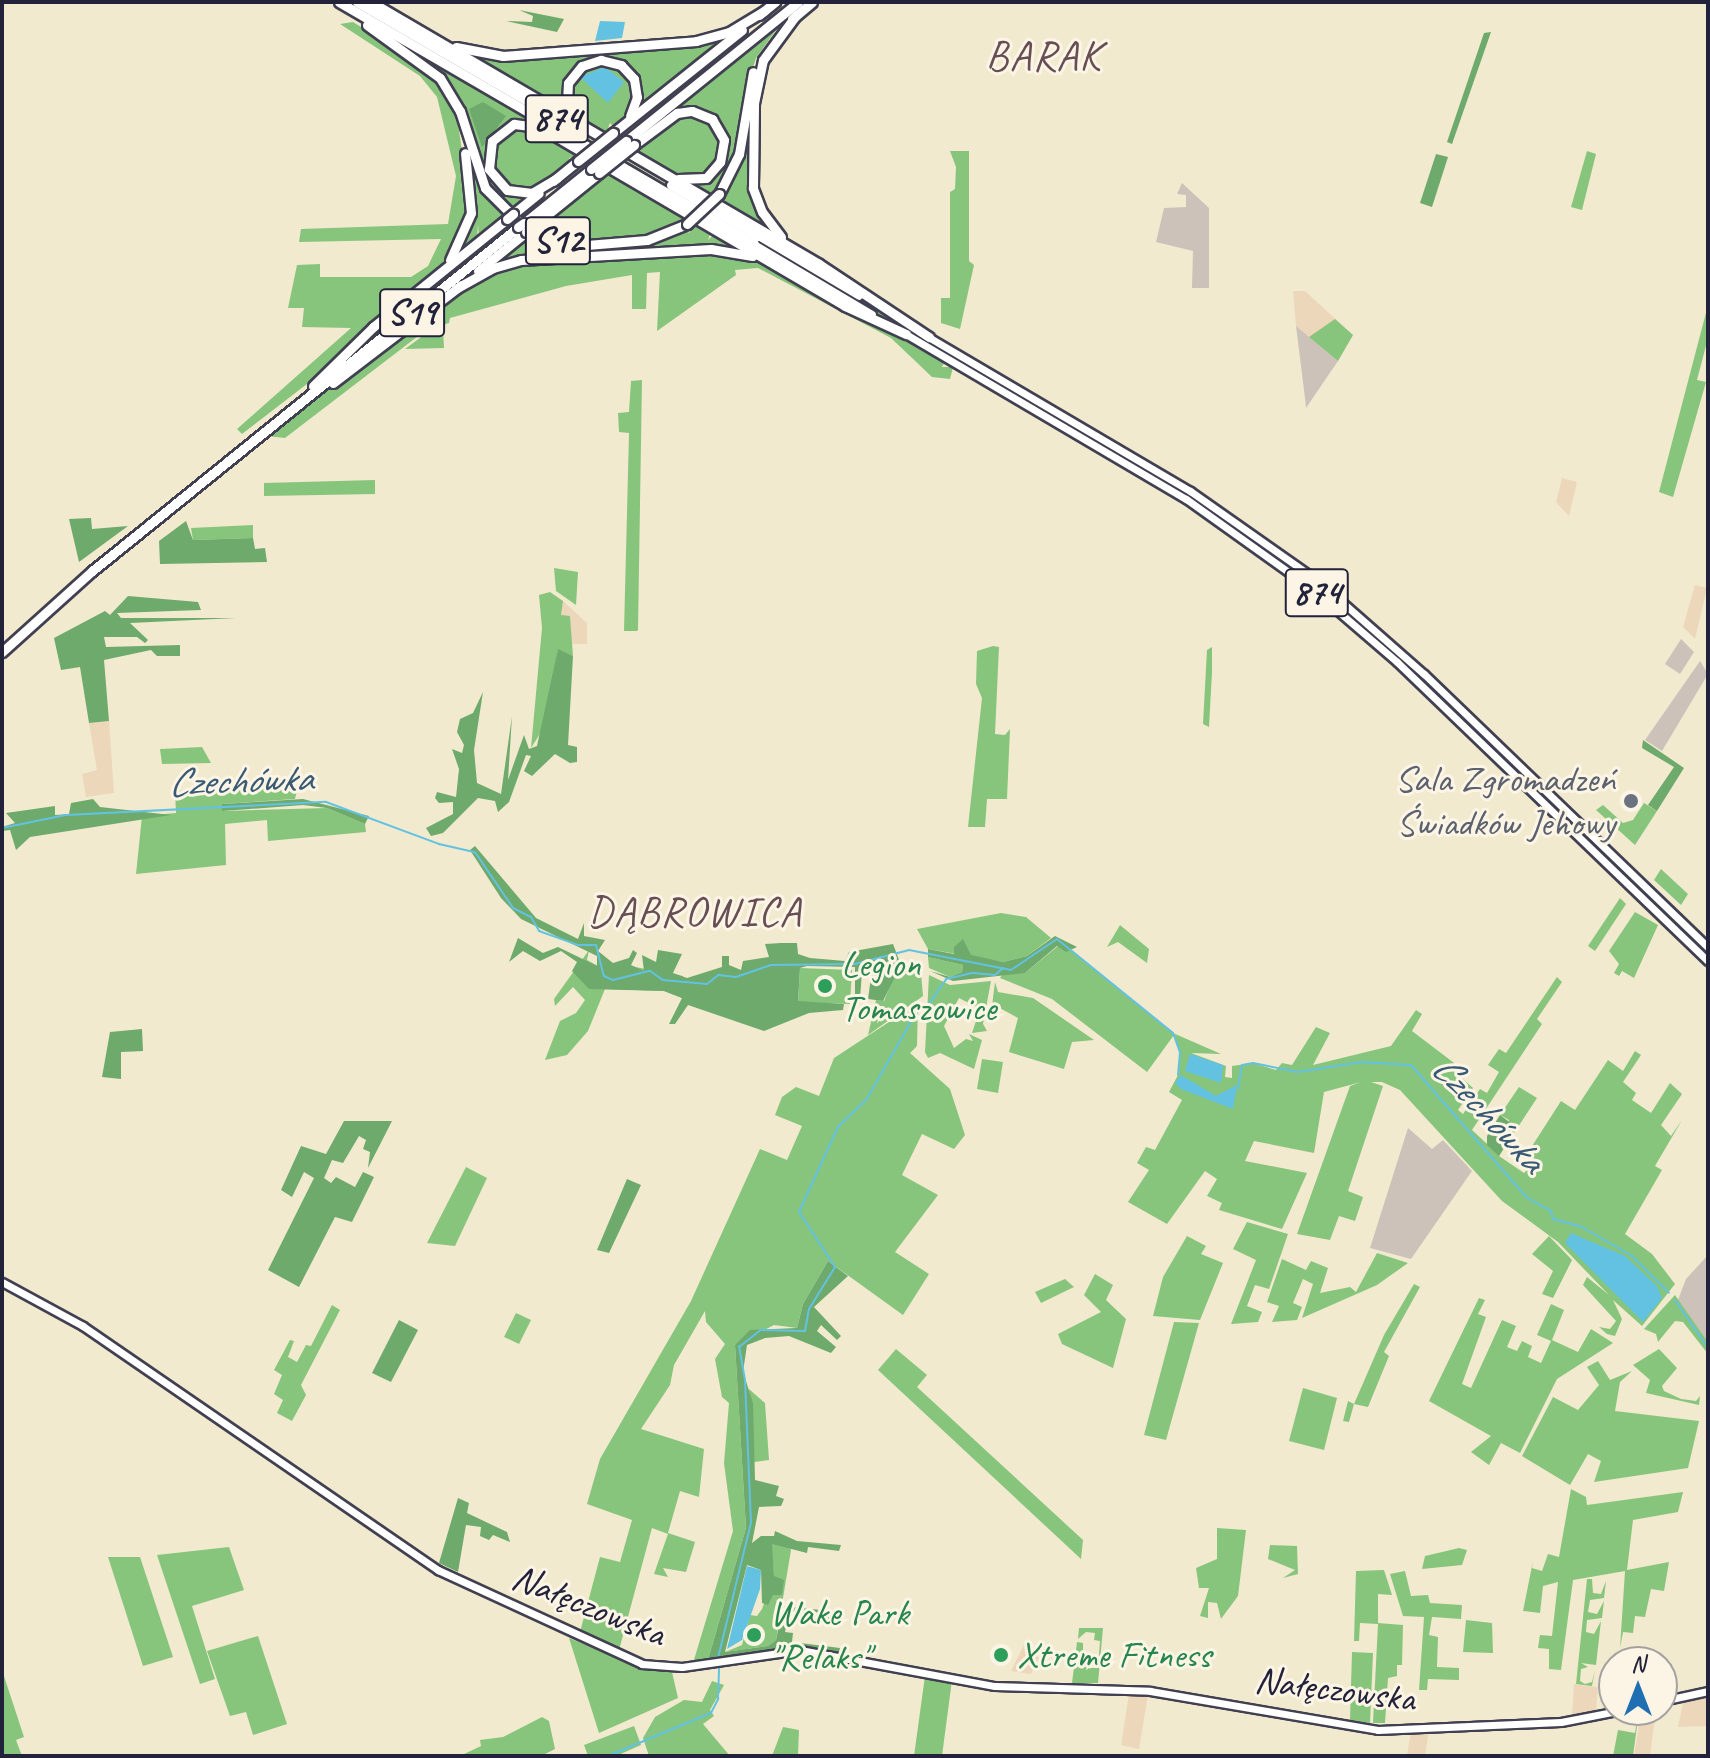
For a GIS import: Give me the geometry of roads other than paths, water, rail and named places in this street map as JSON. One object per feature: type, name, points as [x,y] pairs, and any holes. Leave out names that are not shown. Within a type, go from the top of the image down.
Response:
[{"type":"highway","points":[[331,2],[411,53],[441,79],[459,119],[472,204],[461,243],[431,280]]},
{"type":"highway","name":"874","points":[[339,2],[756,240]]},
{"type":"highway","name":"874","points":[[357,2],[756,240]]},
{"type":"highway","points":[[371,2],[887,304],[929,337]]},
{"type":"highway","points":[[622,125],[775,2]]},
{"type":"highway","name":"S19","points":[[2,644],[313,386],[589,167],[789,2]]},
{"type":"highway","name":"S19","points":[[623,139],[798,2]]},
{"type":"highway","name":"S12","points":[[441,79],[460,111],[485,188],[532,231],[590,245],[647,240],[687,224],[719,194],[738,159],[755,66],[771,39],[812,2]]},
{"type":"highway","points":[[429,36],[488,55],[555,52],[702,40],[764,11]]},
{"type":"highway","points":[[796,15],[772,43],[757,76],[751,171],[767,221],[799,252]]},
{"type":"highway","points":[[592,132],[571,112],[566,95],[575,72],[596,60],[618,64],[634,79],[637,102],[622,125],[623,139]]},
{"type":"highway","points":[[313,386],[362,336],[431,280],[519,223],[623,139],[677,113],[697,112],[716,122],[724,149],[713,172],[690,181],[662,173]]},
{"type":"highway","points":[[589,167],[525,194],[502,187],[488,165],[495,137],[514,124],[540,127],[778,266],[906,334]]},
{"type":"highway","points":[[306,399],[355,369],[457,288],[557,178]]},
{"type":"highway","name":"S19","points":[[2,652],[79,582],[519,223]]},
{"type":"highway","points":[[457,288],[498,266],[536,259],[711,249],[745,253],[778,266]]},
{"type":"main road","name":"874","points":[[756,240],[906,334],[1175,492],[1285,567],[1387,652],[1708,961]]},
{"type":"main road","name":"874","points":[[756,240],[1170,478],[1291,560],[1389,642],[1708,947]]},
{"type":"main road","name":"Nałęczowska","points":[[2,1282],[79,1323],[441,1572],[632,1661],[669,1667],[806,1651],[995,1686],[1149,1690],[1378,1730],[1561,1722],[1598,1715]]},
{"type":"main road","points":[[1678,1698],[1708,1691]]},
{"type":"water","points":[[600,21],[625,22],[622,38],[595,41]]},
{"type":"water","points":[[605,67],[624,82],[608,103],[580,77]]},
{"type":"water","points":[[1190,1054],[1223,1065],[1221,1083],[1185,1071]]},
{"type":"water","points":[[1181,1075],[1216,1096],[1237,1085],[1233,1109],[1181,1089],[1175,1083]]},
{"type":"water","points":[[1571,1233],[1625,1256],[1657,1286],[1662,1298],[1643,1322],[1565,1243]]},
{"type":"water","points":[[747,1566],[761,1570],[760,1589],[742,1640],[727,1649]]},
{"type":"waterway","name":"Czechówka","points":[[2,828],[66,815],[326,802],[439,844],[475,852],[513,908],[531,917],[539,931],[578,945],[596,945],[604,976],[613,980],[650,971],[663,980],[707,984],[718,975],[736,977],[771,965],[855,964],[909,950],[1011,970],[1057,939],[1173,1033],[1180,1052],[1178,1075]]},
{"type":"waterway","points":[[926,1008],[946,979],[973,973],[995,975],[1003,968]]},
{"type":"waterway","points":[[914,1018],[920,1009]]},
{"type":"waterway","points":[[718,1658],[751,1523],[745,1380],[739,1347],[761,1330],[805,1331],[809,1309],[835,1267],[799,1212],[838,1127],[866,1100],[912,1020]]},
{"type":"waterway","name":"Czechówka","points":[[1238,1089],[1242,1065],[1253,1063],[1298,1072],[1361,1062],[1411,1065],[1526,1197],[1551,1211],[1553,1219],[1580,1226],[1632,1256],[1669,1293]]},
{"type":"waterway","name":"Czechówka","points":[[1675,1300],[1708,1348]]},
{"type":"waterway","points":[[608,1756],[711,1713],[718,1699],[719,1664]]},
{"type":"place","name":"Sala Zgromadzeń Świadków Jehowy","points":[[1631,801]]},
{"type":"place","name":"Legion Tomaszowice","points":[[825,986]]},
{"type":"place","name":"Wake Park \"Relaks\"","points":[[754,1635]]},
{"type":"place","name":"Xtreme Fitness","points":[[1001,1655]]},
{"type":"district","name":"BARAK","points":[[1044,56]]},
{"type":"district","name":"DĄBROWICA","points":[[695,912]]}]
